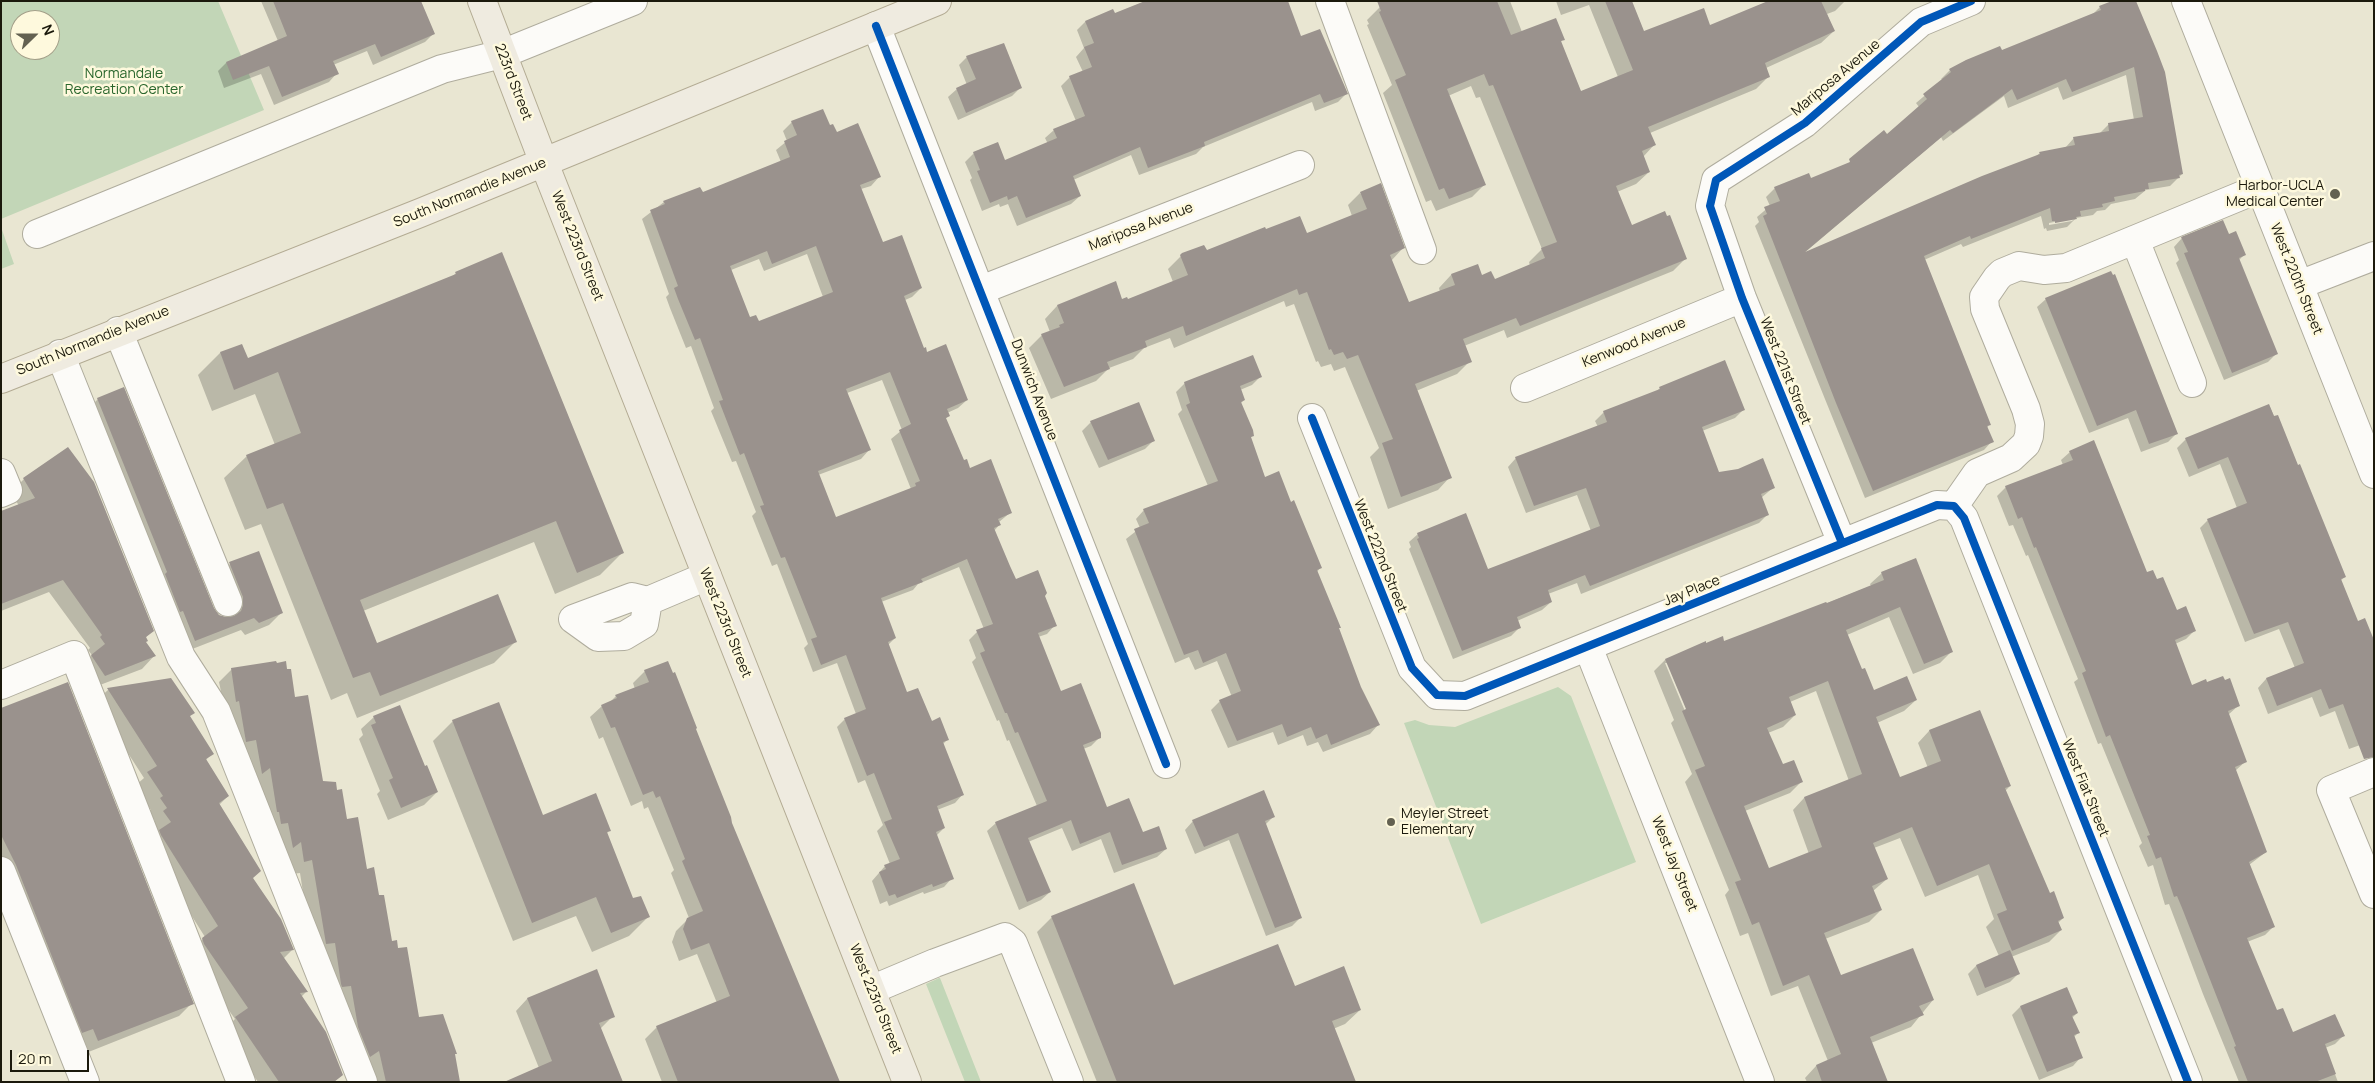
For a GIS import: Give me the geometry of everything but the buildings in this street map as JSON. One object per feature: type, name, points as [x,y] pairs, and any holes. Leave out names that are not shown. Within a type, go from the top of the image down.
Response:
[{"type":"main road","name":"223rd Street","points":[[482,1],[544,163]]},
{"type":"main road","name":"South Normandie Avenue","points":[[1,379],[544,163],[937,1]]},
{"type":"main road","name":"West 223rd Street","points":[[544,163],[908,1082]]},
{"type":"street","points":[[37,234],[442,69],[502,54],[633,1]]},
{"type":"street","points":[[1330,1],[1422,250]]},
{"type":"street","name":"Mariposa Avenue","points":[[1710,206],[1716,180],[1805,123],[1921,22],[1971,1]]},
{"type":"street","name":"West 220th Street","points":[[2186,1],[2374,474]]},
{"type":"street","name":"Dunwich Avenue","points":[[876,26],[1166,764]]},
{"type":"street","name":"Mariposa Avenue","points":[[981,290],[1300,165]]},
{"type":"street","points":[[1954,506],[1977,473],[2011,458],[2026,444],[2029,436],[2030,424],[2026,409],[1984,309],[1984,298],[1989,287],[2002,273],[2020,266],[2044,270],[2066,268],[2260,188]]},
{"type":"street","name":"West 221st Street","points":[[1710,206],[1742,298],[1842,543]]},
{"type":"street","points":[[2135,240],[2192,383]]},
{"type":"street","points":[[2299,285],[2374,256]]},
{"type":"street","name":"Kenwood Avenue","points":[[1525,388],[1742,298]]},
{"type":"street","points":[[118,331],[228,602]]},
{"type":"street","points":[[60,354],[181,657],[216,711],[363,1082]]},
{"type":"street","name":"West 222nd Street","points":[[1312,418],[1412,668],[1437,695]]},
{"type":"street","points":[[1,473],[8,490],[1,493]]},
{"type":"street","name":"Jay Place","points":[[1437,695],[1465,696],[1937,505],[1954,506]]},
{"type":"street","name":"West Fiat Street","points":[[1954,506],[1964,518],[2188,1082]]},
{"type":"street","points":[[648,601],[707,576]]},
{"type":"street","name":"West Jay Street","points":[[1588,647],[1760,1082]]},
{"type":"street","points":[[1,685],[74,655],[241,1082]]},
{"type":"street","points":[[2374,772],[2331,790],[2374,894]]},
{"type":"street","points":[[1,871],[85,1082]]},
{"type":"street","points":[[871,990],[935,963],[1005,937],[1013,943],[1070,1082]]},
{"type":"green space","name":"Normandale Recreation Center","points":[[1,1],[218,1],[264,110],[1,219]]},
{"type":"green space","points":[[1,227],[14,264],[1,269]]},
{"type":"green space","points":[[1558,687],[1571,696],[1636,862],[1481,924],[1404,723],[1415,720],[1429,725],[1455,727]]},
{"type":"green space","points":[[939,978],[981,1082],[965,1082],[926,984]]},
{"type":"cycle path","points":[[1842,543],[1742,298],[1710,206],[1716,180],[1805,123],[1921,22],[1971,1]]},
{"type":"cycle path","points":[[876,26],[1166,764]]},
{"type":"cycle path","points":[[1312,418],[1412,668],[1437,695],[1465,696],[1937,505],[1954,506],[1964,518],[2188,1082]]},
{"type":"place","name":"Harbor-UCLA Medical Center","points":[[2335,194]]},
{"type":"place","name":"Meyler Street Elementary","points":[[1391,822]]}]
